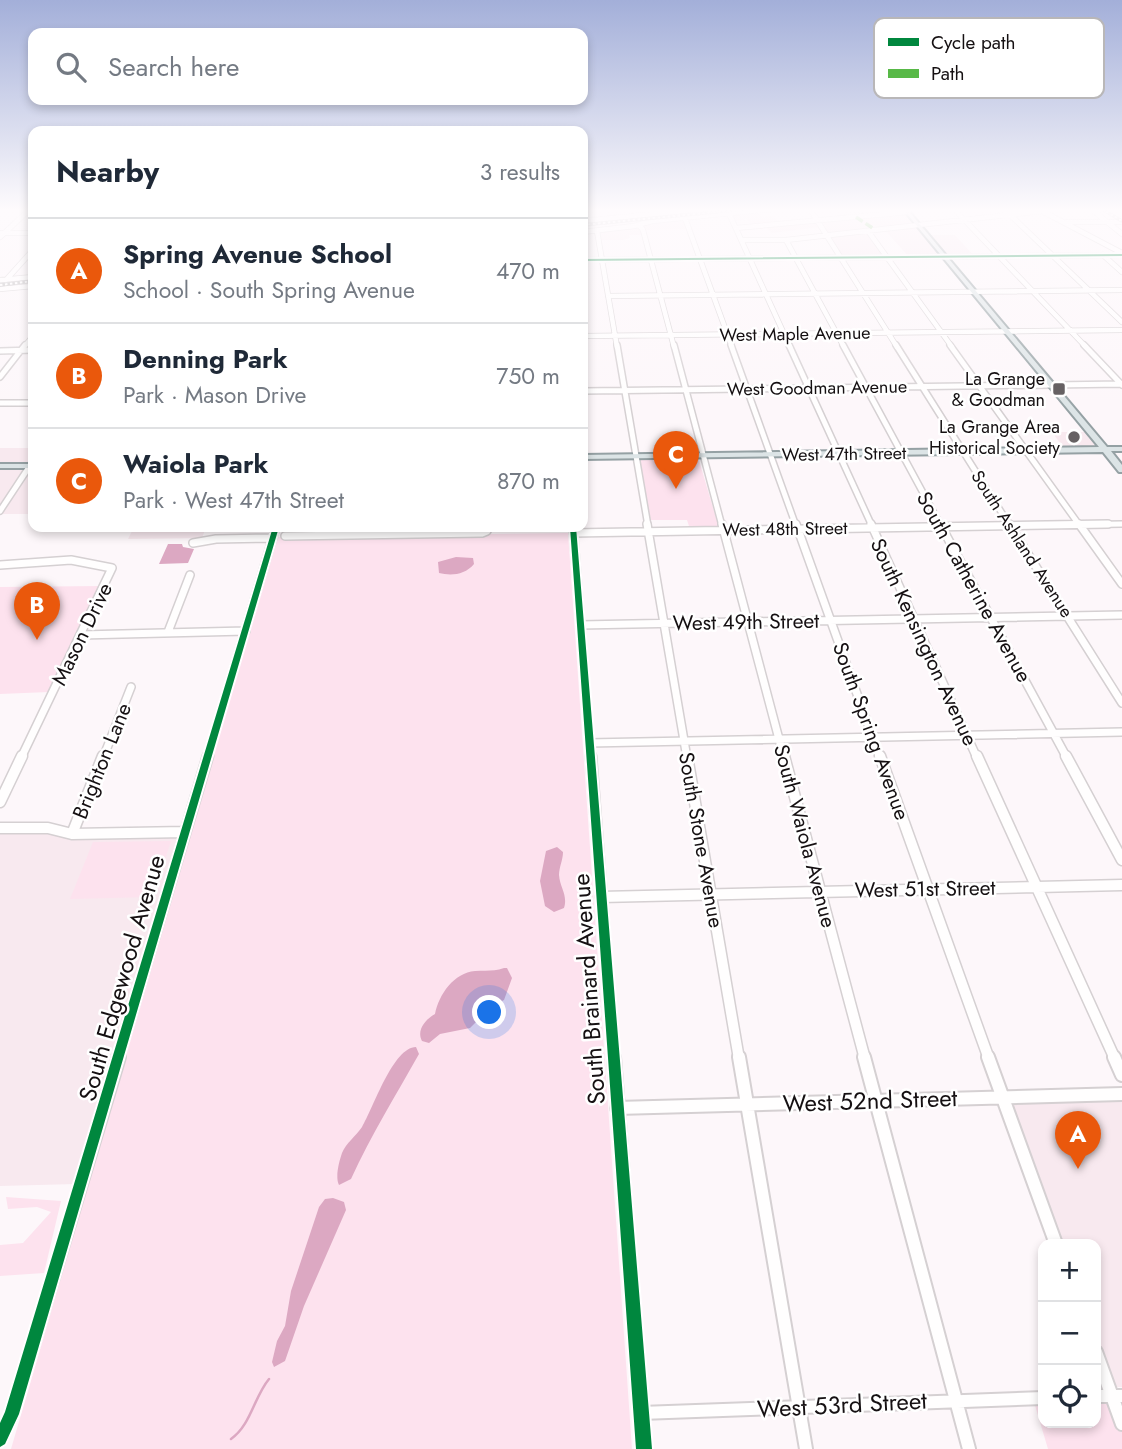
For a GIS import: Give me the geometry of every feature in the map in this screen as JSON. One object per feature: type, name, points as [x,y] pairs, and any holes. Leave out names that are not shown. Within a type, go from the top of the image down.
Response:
[{"type":"main road","points":[[962,277],[1122,470]]},
{"type":"main road","name":"West 47th Street","points":[[588,457],[1122,449]]},
{"type":"main road","points":[[0,466],[28,464]]},
{"type":"street","name":"South Stone Avenue","points":[[605,277],[806,1449]]},
{"type":"street","name":"South Waiola Avenue","points":[[656,277],[969,1449]]},
{"type":"street","name":"South Spring Avenue","points":[[707,277],[1054,1239]]},
{"type":"street","name":"South Kensington Avenue","points":[[758,277],[1122,1075]]},
{"type":"street","name":"South Catherine Avenue","points":[[805,277],[1122,860]]},
{"type":"street","name":"South Ashland Avenue","points":[[854,277],[1122,703]]},
{"type":"street","points":[[900,277],[1122,584]]},
{"type":"street","points":[[1019,277],[1122,385]]},
{"type":"street","points":[[1075,277],[1122,322]]},
{"type":"street","points":[[3,280],[28,278]]},
{"type":"street","points":[[0,289],[28,286]]},
{"type":"street","points":[[608,296],[1122,290]]},
{"type":"street","name":"West Maple Avenue","points":[[588,336],[1122,330]]},
{"type":"street","points":[[0,377],[28,342]]},
{"type":"street","points":[[0,351],[28,350]]},
{"type":"street","name":"West Goodman Avenue","points":[[588,391],[1122,385]]},
{"type":"street","points":[[0,404],[28,403]]},
{"type":"street","points":[[0,511],[28,470]]},
{"type":"street","name":"West 48th Street","points":[[588,530],[1122,524]]},
{"type":"street","name":"South Edgewood Avenue","points":[[0,1439],[12,1414],[24,1375],[275,532]]},
{"type":"street","points":[[319,536],[320,532]]},
{"type":"street","points":[[285,536],[385,532]]},
{"type":"street","name":"South Brainard Avenue","points":[[573,532],[643,1449]]},
{"type":"street","points":[[193,543],[216,539],[273,538]]},
{"type":"street","name":"Mason Drive","points":[[0,565],[84,561],[112,568],[0,802]]},
{"type":"street","points":[[168,632],[190,575]]},
{"type":"street","name":"West 49th Street","points":[[580,625],[1122,615]]},
{"type":"street","points":[[81,635],[246,631]]},
{"type":"street","name":"Brighton Lane","points":[[72,834],[131,687]]},
{"type":"street","points":[[589,743],[1122,732]]},
{"type":"street","points":[[0,828],[48,828],[72,834],[185,832]]},
{"type":"street","name":"West 51st Street","points":[[601,897],[1122,885]]},
{"type":"street","name":"West 52nd Street","points":[[617,1108],[1122,1094]]},
{"type":"street","points":[[1101,1362],[1117,1396],[1122,1424]]},
{"type":"street","name":"West 53rd Street","points":[[641,1413],[1038,1398]]},
{"type":"shaded area","points":[[1052,432],[1091,432],[1106,449],[1065,450]]},
{"type":"shaded area","points":[[0,448],[28,448],[28,514],[0,514]]},
{"type":"shaded area","points":[[698,457],[719,528],[690,529],[687,520],[649,520],[639,458]]},
{"type":"shaded area","points":[[132,532],[204,532],[202,538],[128,539]]},
{"type":"shaded area","points":[[568,533],[632,1449],[11,1449],[277,537]]},
{"type":"shaded area","points":[[168,544],[182,544],[183,547],[194,549],[188,563],[159,564]]},
{"type":"shaded area","points":[[456,557],[473,558],[474,564],[458,574],[439,573],[438,562]]},
{"type":"shaded area","points":[[101,586],[49,692],[0,694],[0,587]]},
{"type":"shaded area","points":[[0,832],[179,838],[76,1184],[0,1186]]},
{"type":"shaded area","points":[[171,841],[153,897],[70,899],[93,842]]},
{"type":"shaded area","points":[[557,847],[563,852],[559,875],[565,903],[564,908],[554,912],[545,906],[540,881],[546,851]]},
{"type":"shaded area","points":[[507,968],[512,978],[504,1000],[492,1006],[470,1028],[440,1034],[429,1043],[422,1041],[420,1033],[423,1025],[435,1014],[440,999],[454,980],[475,971]]},
{"type":"shaded area","points":[[416,1047],[419,1054],[351,1179],[339,1185],[338,1169],[344,1149],[362,1127],[384,1080],[399,1057]]},
{"type":"shaded area","points":[[1122,1099],[1122,1387],[1115,1387],[1101,1349],[1101,1239],[1060,1239],[1010,1101]]},
{"type":"shaded area","points":[[6,1197],[61,1201],[44,1273],[0,1276],[0,1245],[23,1243],[51,1212],[37,1207],[8,1209]]},
{"type":"shaded area","points":[[333,1198],[344,1202],[346,1210],[304,1306],[285,1361],[274,1367],[272,1362],[277,1341],[285,1326],[291,1291],[319,1207],[325,1199]]},
{"type":"shaded area","points":[[1112,1399],[1122,1428],[1122,1449],[1048,1449],[1042,1428],[1101,1428],[1101,1400]]},
{"type":"waterway","points":[[231,1439],[248,1419],[269,1379]]},
{"type":"railway","points":[[0,285],[28,282]]},
{"type":"cycle path","points":[[0,1439],[12,1414],[52,1282],[275,532]]},
{"type":"cycle path","points":[[573,532],[644,1449]]},
{"type":"place","name":"La Grange & Goodman","points":[[1059,389]]},
{"type":"place","name":"La Grange Area Historical Society","points":[[1074,437]]},
{"type":"place","name":"Waiola Park","points":[[676,489]]},
{"type":"place","name":"Denning Park","points":[[37,640]]},
{"type":"place","name":"Spring Avenue School","points":[[1078,1169]]}]
